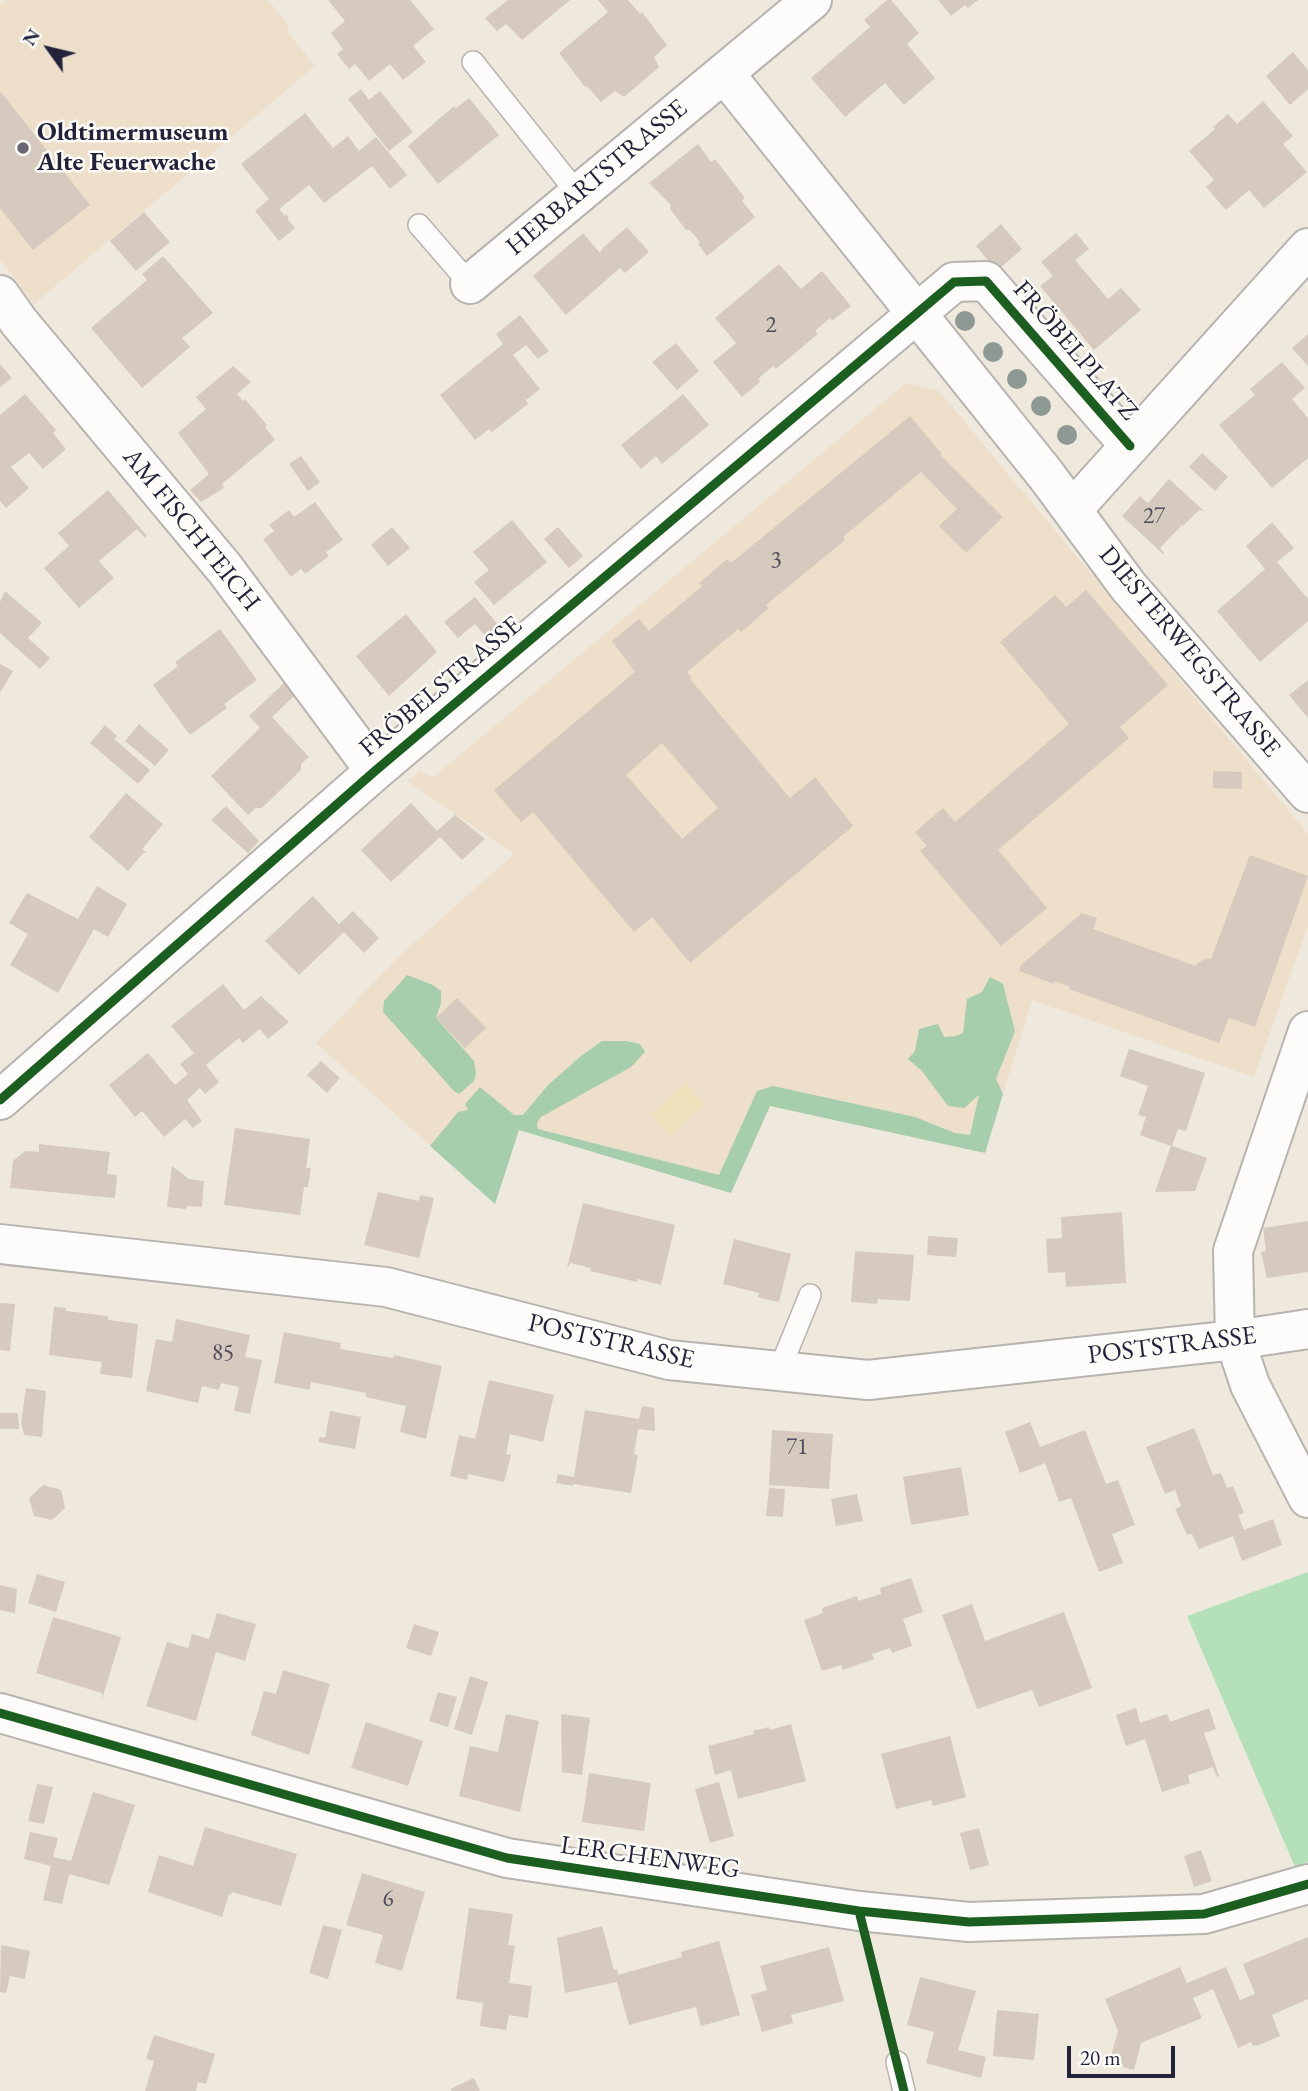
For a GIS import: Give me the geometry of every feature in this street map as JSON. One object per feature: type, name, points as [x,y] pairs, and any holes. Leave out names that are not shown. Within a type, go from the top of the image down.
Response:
[{"type":"street","name":"HERBARTSTRASSE","points":[[470,284],[812,0]]},
{"type":"street","points":[[724,73],[1073,509],[1308,248]]},
{"type":"street","name":"FRÖBELPLATZ","points":[[916,315],[954,282],[986,281],[1130,446]]},
{"type":"street","name":"AM FISCHTEICH","points":[[0,295],[19,322],[225,569],[375,771]]},
{"type":"street","name":"FRÖBELSTRASSE","points":[[0,1100],[375,771],[916,315]]},
{"type":"street","name":"DIESTERWEGSTRASSE","points":[[1073,509],[1128,586],[1308,793]]},
{"type":"street","points":[[1308,1031],[1233,1251],[1235,1340],[1250,1385],[1308,1498]]},
{"type":"street","name":"POSTSTRASSE","points":[[0,1244],[386,1287],[669,1360],[868,1380],[1235,1340],[1308,1329]]},
{"type":"street","name":"LERCHENWEG","points":[[0,1713],[507,1858],[859,1911],[969,1922],[1205,1914],[1308,1884]]},
{"type":"lane","points":[[473,61],[578,194]]},
{"type":"lane","points":[[419,225],[470,284]]},
{"type":"lane","points":[[779,1371],[810,1295]]},
{"type":"lane","points":[[897,2062],[904,2091]]},
{"type":"shaded area","points":[[7,0],[268,0],[290,27],[286,30],[315,66],[34,304],[0,260],[0,4]]},
{"type":"shaded area","points":[[906,383],[939,391],[1308,834],[1308,926],[1254,1077],[1032,1000],[985,1153],[770,1106],[731,1193],[519,1130],[495,1204],[316,1043],[398,957],[514,854],[407,781],[421,771],[432,778]]},
{"type":"green space","points":[[407,975],[441,991],[441,1003],[436,1018],[474,1061],[474,1081],[459,1094],[383,1012],[384,1001]]},
{"type":"green space","points":[[990,977],[1003,984],[1015,1031],[996,1079],[1003,1094],[985,1153],[770,1106],[731,1193],[519,1130],[495,1204],[430,1146],[458,1112],[468,1110],[465,1104],[480,1087],[514,1115],[523,1115],[548,1085],[602,1041],[640,1044],[645,1052],[631,1067],[541,1117],[537,1123],[538,1129],[719,1175],[757,1091],[773,1086],[915,1117],[955,1133],[970,1135],[979,1095],[964,1108],[948,1106],[922,1071],[908,1059],[915,1051],[919,1029],[938,1024],[944,1037],[963,1033],[967,999],[982,992]]},
{"type":"green space","points":[[1308,1572],[1308,1862],[1295,1867],[1187,1616]]},
{"type":"sand","points":[[686,1083],[705,1103],[670,1134],[651,1114]]},
{"type":"building","points":[[328,0],[410,0],[434,29],[413,46],[426,62],[403,80],[390,64],[369,81],[355,64],[349,69],[337,54],[343,49],[331,33],[345,21]]},
{"type":"building","points":[[508,0],[570,0],[522,40],[506,24],[497,31],[485,18]]},
{"type":"building","points":[[598,0],[628,0],[640,14],[642,12],[667,45],[654,57],[659,67],[624,97],[615,91],[601,102],[585,87],[559,53],[608,12]]},
{"type":"building","points":[[887,0],[891,0],[919,33],[907,44],[935,78],[904,105],[885,83],[845,117],[811,78],[870,27],[864,20]]},
{"type":"building","points":[[938,0],[978,0],[968,8],[965,5],[951,16]]},
{"type":"building","points":[[1293,52],[1308,70],[1308,89],[1290,105],[1266,76]]},
{"type":"building","points":[[361,89],[369,100],[380,91],[413,132],[389,151],[348,99]]},
{"type":"building","name":"Oldtimermuseum Alte Feuerwache","points":[[0,91],[90,205],[33,250],[0,208]]},
{"type":"building","points":[[469,98],[499,135],[438,184],[408,146],[454,106],[456,108]]},
{"type":"building","points":[[1263,101],[1293,136],[1283,144],[1307,172],[1264,208],[1249,190],[1226,210],[1206,187],[1214,180],[1189,151],[1228,114],[1237,124]]},
{"type":"building","points":[[305,113],[333,148],[348,136],[359,151],[376,137],[407,175],[390,189],[372,166],[324,203],[309,185],[279,209],[285,216],[286,214],[295,228],[279,241],[255,211],[269,199],[241,164]]},
{"type":"building","points":[[698,144],[711,162],[715,159],[745,198],[742,201],[755,217],[707,256],[698,244],[700,242],[690,230],[686,230],[670,209],[671,205],[649,183]]},
{"type":"building","points":[[144,212],[170,242],[136,271],[110,241]]},
{"type":"building","points":[[1001,224],[1022,249],[997,271],[976,246]]},
{"type":"building","points":[[627,227],[649,252],[625,273],[620,268],[566,315],[533,276],[583,233],[600,253]]},
{"type":"building","points":[[1076,233],[1089,249],[1075,260],[1108,299],[1121,288],[1141,310],[1094,350],[1040,286],[1053,276],[1041,262]]},
{"type":"building","points":[[163,256],[213,313],[182,338],[190,347],[142,388],[91,328],[147,280],[142,274]]},
{"type":"building","points":[[779,264],[801,289],[822,271],[851,306],[832,321],[830,318],[815,331],[818,334],[776,369],[773,366],[758,379],[760,382],[742,397],[713,362],[736,343],[715,318]]},
{"type":"building","points":[[520,315],[549,351],[538,359],[526,345],[513,355],[540,389],[526,400],[528,404],[492,432],[489,429],[475,440],[440,395],[503,344],[496,334]]},
{"type":"building","points":[[1308,334],[1308,366],[1292,348]]},
{"type":"building","points":[[676,343],[699,371],[677,390],[652,362]]},
{"type":"building","points":[[1282,362],[1305,388],[1292,399],[1308,418],[1308,458],[1272,488],[1219,425],[1255,395],[1250,389]]},
{"type":"building","points":[[0,364],[12,378],[0,387]]},
{"type":"building","points":[[233,366],[251,382],[237,394],[243,401],[245,399],[267,425],[265,427],[275,440],[222,484],[224,488],[201,502],[190,490],[209,474],[178,433],[206,409],[196,397]]},
{"type":"building","points":[[25,394],[56,430],[53,433],[66,449],[43,469],[29,453],[11,467],[29,488],[6,508],[0,501],[0,415]]},
{"type":"building","points":[[683,394],[709,425],[662,464],[656,456],[641,469],[621,445]]},
{"type":"building","points":[[910,416],[942,454],[940,455],[1003,517],[966,553],[939,526],[957,509],[921,472],[843,537],[845,540],[766,605],[769,608],[741,632],[738,629],[687,672],[692,678],[690,679],[790,798],[815,777],[853,826],[690,963],[652,917],[634,932],[533,812],[521,822],[494,790],[635,672],[612,641],[639,619],[649,631],[702,586],[699,583],[727,559],[731,563]],"holes":[[[662,743],[718,808],[682,839],[626,775]]]},
{"type":"building","points":[[1202,453],[1228,477],[1215,491],[1189,467]]},
{"type":"building","points":[[301,456],[320,482],[308,491],[289,464]]},
{"type":"building","points":[[1169,479],[1204,511],[1199,510],[1160,548],[1163,554],[1122,516],[1140,496],[1148,503]]},
{"type":"building","points":[[108,490],[147,536],[145,538],[137,529],[99,561],[114,578],[79,608],[44,568],[69,546],[58,533]]},
{"type":"building","points":[[315,502],[343,540],[326,552],[329,556],[305,574],[301,569],[291,577],[263,539],[274,531],[269,525],[289,510],[294,517]]},
{"type":"building","points":[[512,520],[547,562],[494,605],[474,582],[489,570],[473,552]]},
{"type":"building","points":[[1272,522],[1294,548],[1277,562],[1308,599],[1308,621],[1260,662],[1217,611],[1265,569],[1246,546]]},
{"type":"building","points":[[392,527],[410,548],[388,566],[371,545]]},
{"type":"building","points":[[558,527],[583,556],[569,568],[544,539]]},
{"type":"building","points":[[1086,590],[1168,685],[1120,727],[1129,738],[998,850],[1047,908],[1001,946],[920,851],[927,846],[915,832],[943,808],[955,822],[1069,724],[1000,642],[1055,595],[1066,607]]},
{"type":"building","points":[[5,591],[42,623],[28,638],[50,658],[40,669],[0,633],[0,602]]},
{"type":"building","points":[[475,597],[499,626],[486,637],[475,624],[458,638],[444,622]]},
{"type":"building","points":[[406,614],[437,652],[389,696],[356,656]]},
{"type":"building","points":[[220,629],[257,680],[224,704],[227,708],[190,735],[153,685],[178,666],[175,662]]},
{"type":"building","points":[[0,664],[13,671],[0,693]]},
{"type":"building","points":[[1308,680],[1308,716],[1307,717],[1289,695]]},
{"type":"building","points":[[284,683],[295,695],[272,717],[309,757],[301,764],[301,770],[262,808],[256,808],[248,815],[211,776],[260,728],[249,716]]},
{"type":"building","points":[[139,724],[169,750],[155,766],[125,741]]},
{"type":"building","points":[[105,725],[117,736],[114,739],[150,770],[138,784],[90,743]]},
{"type":"building","points":[[1213,771],[1242,772],[1242,789],[1213,788]]},
{"type":"building","points":[[126,793],[163,824],[142,849],[147,853],[143,853],[128,871],[89,837]]},
{"type":"building","points":[[411,803],[437,831],[455,815],[485,839],[462,860],[440,837],[391,882],[361,850]]},
{"type":"building","points":[[226,806],[259,841],[248,853],[211,820]]},
{"type":"building","points":[[1250,855],[1308,876],[1255,1027],[1229,1018],[1219,1043],[1069,989],[1070,987],[1055,981],[1054,984],[1019,971],[1021,965],[1082,913],[1097,918],[1093,929],[1196,966],[1207,958],[1211,959]]},
{"type":"building","points":[[97,886],[127,904],[108,937],[94,929],[58,993],[10,965],[28,934],[9,923],[27,893],[78,919]]},
{"type":"building","points":[[313,896],[339,924],[353,911],[379,938],[364,953],[344,932],[299,975],[265,941]]},
{"type":"building","points":[[223,984],[244,1010],[261,996],[289,1022],[268,1039],[260,1029],[243,1043],[239,1038],[206,1065],[219,1082],[205,1094],[200,1088],[187,1100],[202,1121],[193,1128],[185,1119],[164,1137],[142,1111],[135,1117],[109,1085],[148,1053],[175,1085],[188,1074],[180,1064],[194,1053],[171,1026]]},
{"type":"building","points":[[457,998],[486,1028],[465,1048],[436,1018]]},
{"type":"building","points":[[1129,1049],[1205,1073],[1186,1131],[1178,1129],[1172,1146],[1207,1158],[1195,1191],[1155,1192],[1171,1146],[1140,1135],[1146,1117],[1138,1115],[1148,1086],[1120,1076]]},
{"type":"building","points":[[321,1061],[340,1078],[327,1093],[307,1075]]},
{"type":"building","points":[[235,1128],[310,1139],[306,1168],[311,1168],[308,1187],[304,1187],[300,1215],[224,1205]]},
{"type":"building","points":[[39,1144],[110,1152],[107,1174],[117,1175],[115,1198],[10,1188],[13,1161],[25,1151],[39,1152]]},
{"type":"building","points":[[172,1166],[189,1179],[204,1181],[202,1207],[167,1207]]},
{"type":"building","points":[[378,1192],[419,1201],[420,1195],[434,1198],[419,1258],[364,1245]]},
{"type":"building","points":[[583,1203],[675,1225],[661,1285],[590,1271],[591,1268],[571,1263],[567,1268]]},
{"type":"building","points":[[1122,1212],[1126,1283],[1066,1287],[1065,1272],[1048,1273],[1046,1239],[1062,1238],[1061,1217]]},
{"type":"building","points":[[1308,1221],[1308,1272],[1267,1278],[1261,1252],[1266,1251],[1263,1228]]},
{"type":"building","points":[[928,1236],[958,1238],[956,1257],[927,1255]]},
{"type":"building","points":[[734,1239],[791,1254],[779,1302],[757,1297],[759,1293],[723,1284]]},
{"type":"building","points":[[855,1251],[914,1255],[910,1301],[878,1299],[877,1304],[851,1302]]},
{"type":"building","points":[[0,1303],[15,1304],[10,1351],[0,1350]]},
{"type":"building","points":[[54,1307],[138,1324],[132,1378],[100,1374],[102,1362],[49,1355]]},
{"type":"building","points":[[176,1319],[250,1335],[245,1357],[262,1360],[250,1414],[234,1411],[239,1387],[221,1383],[219,1390],[202,1386],[198,1403],[146,1391],[156,1339],[172,1342]]},
{"type":"building","points":[[284,1332],[341,1343],[340,1349],[393,1358],[394,1355],[442,1366],[426,1439],[400,1432],[406,1406],[366,1397],[366,1393],[311,1382],[310,1390],[274,1383]]},
{"type":"building","points":[[489,1380],[554,1395],[543,1442],[510,1434],[506,1454],[511,1455],[504,1482],[468,1474],[467,1480],[450,1476],[459,1435],[475,1439]]},
{"type":"building","points":[[26,1388],[46,1391],[42,1437],[24,1435],[21,1423]]},
{"type":"building","points":[[642,1406],[654,1408],[655,1431],[638,1429],[634,1454],[638,1455],[631,1493],[556,1483],[558,1474],[574,1477],[585,1410],[639,1419]]},
{"type":"building","points":[[330,1411],[361,1417],[355,1449],[318,1442],[320,1437],[325,1438]]},
{"type":"building","points":[[0,1413],[18,1413],[19,1429],[0,1429]]},
{"type":"building","points":[[1030,1422],[1040,1447],[1085,1430],[1106,1484],[1118,1480],[1135,1525],[1112,1534],[1123,1563],[1099,1572],[1071,1498],[1059,1502],[1045,1463],[1020,1473],[1005,1432]]},
{"type":"building","points":[[1194,1428],[1213,1475],[1221,1473],[1227,1488],[1233,1486],[1244,1513],[1238,1515],[1244,1530],[1273,1519],[1282,1545],[1242,1561],[1233,1536],[1199,1549],[1192,1534],[1187,1535],[1175,1509],[1181,1506],[1175,1490],[1165,1494],[1146,1447]]},
{"type":"building","points":[[772,1430],[833,1434],[829,1489],[769,1485]]},
{"type":"building","points":[[961,1467],[969,1515],[911,1525],[903,1477]]},
{"type":"building","points":[[43,1485],[61,1490],[65,1508],[52,1520],[34,1516],[29,1498]]},
{"type":"building","points":[[769,1488],[785,1489],[783,1517],[766,1516]]},
{"type":"building","points":[[857,1494],[863,1521],[836,1526],[831,1499]]},
{"type":"building","points":[[37,1574],[65,1582],[56,1612],[28,1603]]},
{"type":"building","points":[[911,1578],[923,1612],[903,1619],[912,1646],[892,1653],[890,1648],[872,1654],[874,1659],[843,1670],[841,1665],[822,1671],[804,1620],[823,1613],[822,1608],[857,1596],[858,1601],[881,1594],[880,1588]]},
{"type":"building","points":[[0,1585],[17,1589],[15,1613],[0,1610]]},
{"type":"building","points":[[972,1604],[985,1641],[1064,1612],[1092,1688],[1039,1707],[1032,1690],[977,1709],[942,1615]]},
{"type":"building","points":[[217,1613],[256,1624],[245,1661],[216,1652],[196,1721],[146,1706],[167,1642],[188,1648],[192,1634],[209,1639]]},
{"type":"building","points":[[53,1617],[121,1637],[102,1699],[102,1693],[36,1673]]},
{"type":"building","points":[[414,1624],[439,1632],[431,1656],[406,1648]]},
{"type":"building","points":[[283,1670],[330,1684],[309,1755],[251,1735],[264,1691],[276,1694]]},
{"type":"building","points":[[470,1676],[488,1682],[472,1735],[454,1729]]},
{"type":"building","points":[[438,1692],[457,1697],[448,1727],[429,1721]]},
{"type":"building","points":[[1136,1708],[1140,1723],[1167,1714],[1170,1722],[1209,1708],[1216,1729],[1204,1733],[1219,1776],[1217,1777],[1213,1767],[1188,1775],[1190,1783],[1162,1792],[1145,1739],[1126,1746],[1116,1715]]},
{"type":"building","points":[[506,1714],[539,1721],[520,1812],[459,1796],[470,1746],[498,1752]]},
{"type":"building","points":[[561,1714],[590,1718],[582,1775],[562,1772]]},
{"type":"building","points":[[366,1722],[423,1741],[408,1786],[351,1768]]},
{"type":"building","points":[[791,1724],[806,1781],[738,1799],[731,1770],[715,1775],[708,1746],[754,1734],[753,1731]]},
{"type":"building","points":[[950,1736],[966,1797],[933,1806],[931,1800],[896,1809],[881,1754]]},
{"type":"building","points":[[589,1773],[651,1783],[644,1831],[582,1822]]},
{"type":"building","points":[[719,1782],[734,1836],[710,1843],[695,1789]]},
{"type":"building","points":[[37,1784],[53,1787],[44,1824],[28,1821]]},
{"type":"building","points":[[93,1792],[135,1805],[109,1885],[69,1874],[62,1904],[43,1900],[51,1866],[24,1859],[30,1832],[58,1838],[53,1857],[71,1861]]},
{"type":"building","points":[[205,1827],[297,1854],[281,1906],[232,1892],[222,1917],[148,1892],[159,1855],[193,1866]]},
{"type":"building","points":[[979,1828],[989,1865],[970,1870],[960,1833]]},
{"type":"building","points":[[1201,1850],[1212,1881],[1194,1887],[1184,1856]]},
{"type":"building","points":[[362,1873],[425,1892],[402,1971],[375,1963],[383,1935],[346,1925]]},
{"type":"building","points":[[469,1908],[513,1914],[508,1945],[515,1946],[509,1983],[532,1986],[528,2018],[509,2015],[506,2030],[480,2026],[483,2003],[456,1999]]},
{"type":"building","points":[[323,1925],[342,1930],[328,1979],[309,1973]]},
{"type":"building","points":[[602,1926],[614,1970],[617,1969],[618,1975],[682,1957],[681,1952],[719,1941],[740,2015],[701,2026],[696,2007],[629,2025],[617,1982],[565,1993],[557,1938]]},
{"type":"building","points":[[1308,1937],[1308,1999],[1272,2015],[1280,2036],[1259,2045],[1253,2046],[1251,2042],[1238,2048],[1213,1989],[1193,1998],[1202,2018],[1141,2043],[1134,2070],[1109,2063],[1118,2031],[1105,1999],[1180,1967],[1187,1983],[1226,1967],[1240,2000],[1255,1994],[1243,1964]]},
{"type":"building","points":[[1,1945],[30,1951],[25,1979],[10,1976],[6,1993],[0,1992]]},
{"type":"building","points":[[829,1947],[844,2001],[791,2015],[793,2023],[762,2032],[751,1995],[767,1990],[760,1966]]},
{"type":"building","points":[[920,1977],[976,1991],[958,2050],[986,2057],[981,2078],[926,2063],[934,2032],[907,2025]]},
{"type":"building","points":[[997,2010],[1039,2014],[1034,2060],[993,2056]]},
{"type":"building","points":[[154,2035],[215,2054],[206,2084],[198,2082],[196,2091],[145,2091],[154,2061],[146,2059]]},
{"type":"building","points":[[474,2078],[480,2091],[450,2089]]},
{"type":"cycle path","points":[[0,1100],[375,771],[954,282],[986,281],[1130,446]]},
{"type":"cycle path","points":[[0,1713],[507,1858],[859,1911],[969,1922],[1204,1914],[1308,1884]]},
{"type":"cycle path","points":[[859,1911],[904,2091]]},
{"type":"place","name":"Oldtimermuseum Alte Feuerwache","points":[[23,148]]}]
